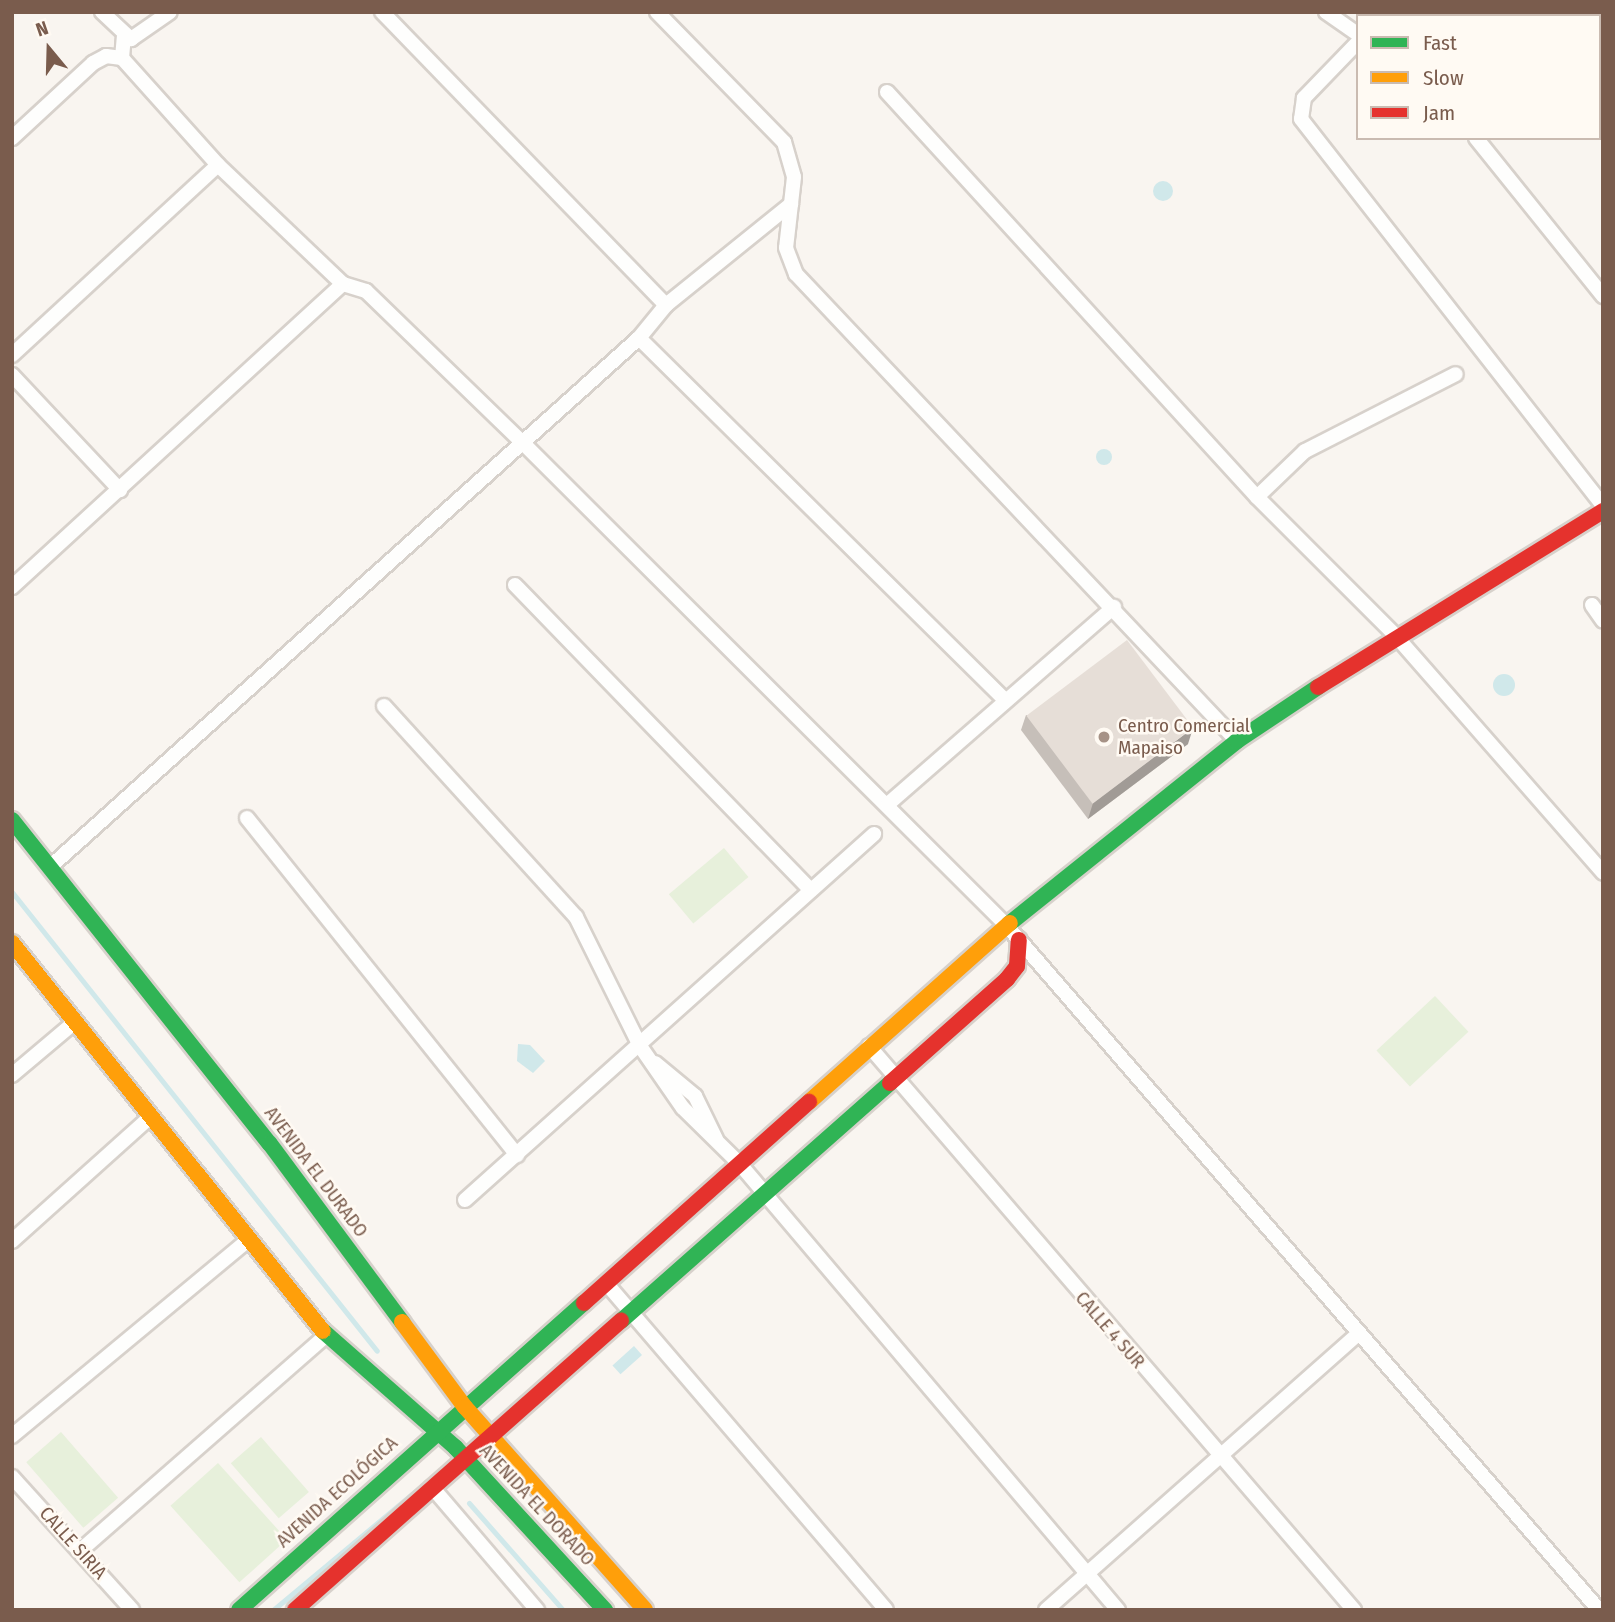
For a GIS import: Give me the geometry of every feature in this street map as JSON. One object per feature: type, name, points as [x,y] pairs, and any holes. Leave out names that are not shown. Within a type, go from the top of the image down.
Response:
[{"type":"street","points":[[102,12],[124,37],[122,58]]},
{"type":"street","points":[[124,37],[140,37],[170,12]]},
{"type":"street","points":[[382,12],[666,304]]},
{"type":"street","points":[[657,12],[784,142],[794,177],[786,248],[796,274],[1114,607],[1237,741]]},
{"type":"street","points":[[1326,12],[1356,33]]},
{"type":"street","points":[[1356,45],[1304,98],[1301,119],[1603,505]]},
{"type":"street","points":[[12,138],[93,63],[106,56],[122,58],[218,165],[343,284],[366,291],[888,804],[1007,926],[1356,1336],[1599,1610]]},
{"type":"street","points":[[887,92],[1257,496],[1395,635],[1603,873]]},
{"type":"street","points":[[1478,140],[1603,296]]},
{"type":"street","points":[[12,355],[218,165]]},
{"type":"street","points":[[50,867],[639,338],[666,304],[791,204]]},
{"type":"street","points":[[12,587],[120,491],[343,284]]},
{"type":"street","points":[[639,338],[1006,701]]},
{"type":"street","points":[[1257,496],[1305,451],[1456,374]]},
{"type":"street","points":[[12,375],[120,491]]},
{"type":"street","name":"AVENIDA ECOLÓGICA","points":[[239,1610],[437,1430],[1007,926],[1237,741],[1395,635],[1603,511]]},
{"type":"street","points":[[515,585],[811,890]]},
{"type":"street","points":[[1592,605],[1603,621]]},
{"type":"street","points":[[888,804],[1114,607]]},
{"type":"street","points":[[384,706],[576,917],[640,1046],[655,1063],[695,1096],[716,1140],[739,1163],[1118,1610]]},
{"type":"street","points":[[247,818],[517,1155]]},
{"type":"street","name":"AVENIDA EL DURADO","points":[[12,820],[270,1144],[465,1407],[589,1546]]},
{"type":"street","points":[[465,1200],[874,834]]},
{"type":"street","points":[[295,1610],[631,1313],[762,1192],[1007,979],[1017,966],[1019,940]]},
{"type":"street","points":[[12,943],[246,1242],[327,1335],[437,1430]]},
{"type":"street","points":[[12,1075],[75,1023]]},
{"type":"street","name":"CALLE 4 SUR","points":[[869,1046],[1219,1457],[1354,1610]]},
{"type":"street","points":[[12,1241],[149,1118]]},
{"type":"street","points":[[12,1436],[246,1242]]},
{"type":"street","points":[[606,1283],[886,1610]]},
{"type":"street","points":[[81,1550],[327,1335]]},
{"type":"street","points":[[1046,1610],[1356,1336]]},
{"type":"street","name":"AVENIDA EL DORADO","points":[[437,1430],[605,1610]]},
{"type":"street","name":"CALLE SIRIA","points":[[12,1477],[81,1550],[132,1610]]},
{"type":"street","points":[[432,1487],[530,1607]]},
{"type":"street","name":"AVENIDA EL DORADO","points":[[589,1546],[645,1610]]},
{"type":"green space","points":[[724,848],[748,877],[693,923],[669,894]]},
{"type":"green space","points":[[1435,996],[1468,1032],[1410,1086],[1376,1051]]},
{"type":"green space","points":[[61,1432],[118,1498],[83,1528],[26,1462]]},
{"type":"green space","points":[[261,1437],[309,1492],[279,1518],[231,1463]]},
{"type":"green space","points":[[218,1463],[287,1540],[239,1582],[170,1506]]},
{"type":"water","points":[[1163,181],[1170,184],[1173,191],[1170,198],[1163,201],[1156,198],[1153,191],[1156,184]]},
{"type":"water","points":[[1104,449],[1110,451],[1110,463],[1104,465],[1098,463],[1096,457],[1098,451]]},
{"type":"water","points":[[1500,674],[1508,674],[1515,681],[1515,689],[1508,696],[1500,696],[1493,689],[1493,681]]},
{"type":"water","points":[[518,1044],[530,1045],[545,1061],[533,1073],[517,1061]]},
{"type":"water","points":[[634,1346],[642,1355],[620,1374],[612,1365]]},
{"type":"building","name":"Centro Comercial Mapaiso","points":[[1127,640],[1193,728],[1093,804],[1026,716]]},
{"type":"waterway","points":[[12,892],[377,1351]]},
{"type":"waterway","points":[[273,1610],[431,1478]]},
{"type":"waterway","points":[[469,1503],[563,1610]]},
{"type":"traffic: fast","points":[[1010,923],[1237,741],[1318,687]]},
{"type":"traffic: fast","points":[[12,820],[270,1144],[402,1322]]},
{"type":"traffic: fast","points":[[621,1321],[890,1083]]},
{"type":"traffic: fast","points":[[239,1610],[584,1303]]},
{"type":"traffic: fast","points":[[323,1331],[455,1447],[605,1610]]},
{"type":"traffic: slow","points":[[809,1102],[1010,923]]},
{"type":"traffic: slow","points":[[12,943],[323,1331]]},
{"type":"traffic: slow","points":[[402,1322],[465,1407],[645,1610]]},
{"type":"traffic: jam","points":[[1318,687],[1603,511]]},
{"type":"traffic: jam","points":[[890,1083],[1007,979],[1017,966],[1019,940]]},
{"type":"traffic: jam","points":[[584,1303],[809,1102]]},
{"type":"traffic: jam","points":[[295,1610],[621,1321]]},
{"type":"place","name":"Centro Comercial Mapaiso","points":[[1104,737]]}]
